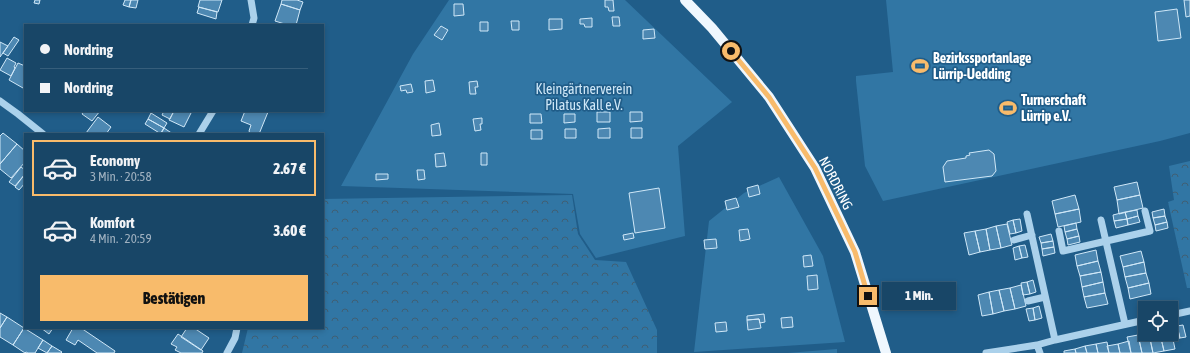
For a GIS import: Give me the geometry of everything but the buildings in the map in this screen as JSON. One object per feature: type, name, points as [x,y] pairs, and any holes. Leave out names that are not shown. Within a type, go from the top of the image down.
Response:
[{"type":"main road","name":"NORDRING","points":[[678,0],[693,9]]},
{"type":"main road","name":"NORDRING","points":[[685,0],[712,28],[769,97],[815,168],[855,252],[886,353]]},
{"type":"street","points":[[251,0],[254,18],[252,24]]},
{"type":"street","points":[[0,101],[42,133]]},
{"type":"street","points":[[200,133],[212,112]]},
{"type":"street","points":[[1059,231],[1063,251],[1106,242],[1150,231],[1145,211]]},
{"type":"street","points":[[1027,214],[1055,340]]},
{"type":"street","points":[[1101,220],[1125,324]]},
{"type":"street","points":[[1014,240],[1032,235]]},
{"type":"street","points":[[1028,301],[1046,297]]},
{"type":"street","points":[[1178,313],[1190,310]]},
{"type":"street","points":[[986,353],[1038,345],[1138,321]]},
{"type":"street","points":[[227,353],[235,338],[237,329]]},
{"type":"street","points":[[1038,345],[1040,353]]},
{"type":"green space","name":"Kleingärtnerverein Pilatus Kall e.V.","points":[[449,0],[625,0],[732,102],[678,146],[685,236],[596,258],[580,234],[573,194],[341,186],[413,54]]},
{"type":"green space","name":"Turnerschaft Lürrip e.V.","points":[[886,0],[1190,0],[1190,133],[1160,141],[883,201],[865,166],[856,76],[893,72]]},
{"type":"green space","points":[[1190,161],[1190,288],[1187,288],[1168,202],[1174,200],[1169,166]]},
{"type":"green space","points":[[779,177],[823,256],[845,342],[694,352],[709,221],[744,193]]},
{"type":"green space","points":[[572,195],[578,234],[595,260],[626,262],[657,330],[657,353],[242,353],[248,329],[324,329],[324,199]]},
{"type":"green space","points":[[837,349],[837,353],[788,353]]},
{"type":"place","name":"Bezirkssportanlage Lürrip-Uedding","points":[[920,66]]},
{"type":"place","name":"Turnerschaft Lürrip e.V.","points":[[1008,108]]},
{"type":"route","points":[[731,51],[769,97],[815,168],[855,252],[868,296]]}]
